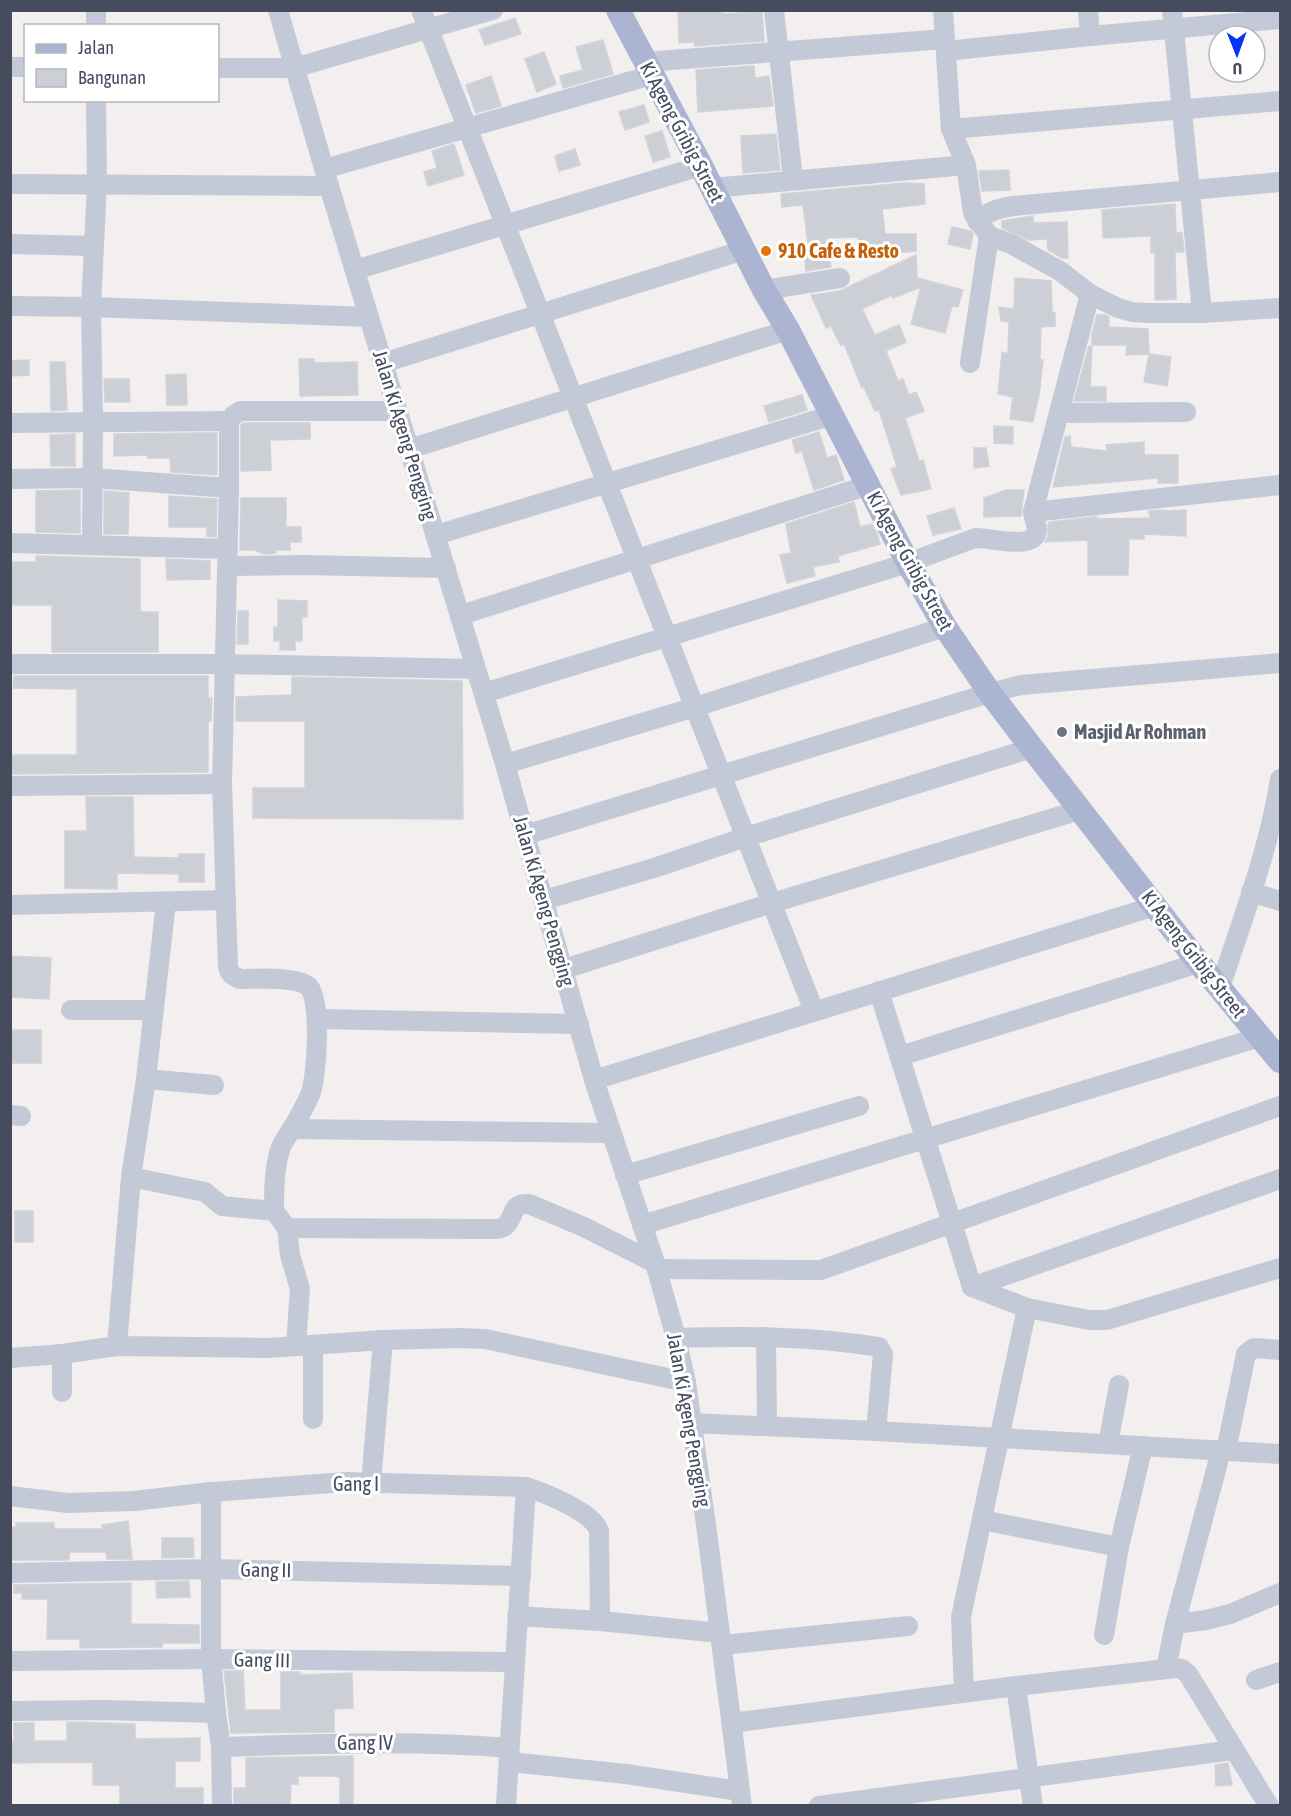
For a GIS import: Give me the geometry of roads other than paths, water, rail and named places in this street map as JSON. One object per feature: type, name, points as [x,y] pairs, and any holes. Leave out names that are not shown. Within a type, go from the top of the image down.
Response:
[{"type":"main road","name":"Ki Ageng Gribig Street","points":[[618,10],[764,290],[788,330],[908,563],[945,627],[990,693],[1032,748],[1199,963],[1281,1061]]},
{"type":"street","name":"Jalan Ki Ageng Pengging","points":[[278,10],[326,178],[461,615],[594,1080],[656,1266],[676,1338],[686,1382],[741,1798]]},
{"type":"street","points":[[421,10],[814,1011]]},
{"type":"street","points":[[219,68],[294,68],[494,10]]},
{"type":"street","points":[[774,10],[793,179]]},
{"type":"street","points":[[943,10],[951,129],[966,165],[970,203],[983,229],[1060,271],[1090,294],[1118,308],[1132,312],[1202,313],[1281,308]]},
{"type":"street","points":[[1088,10],[1090,36]]},
{"type":"street","points":[[10,184],[326,178],[649,68],[778,51],[946,45],[1090,36],[1173,20],[1281,19]]},
{"type":"street","points":[[1173,20],[1202,313]]},
{"type":"street","points":[[951,129],[1281,101]]},
{"type":"street","points":[[92,545],[91,307],[97,184],[96,102]]},
{"type":"street","points":[[356,270],[505,224],[707,177],[793,179],[966,165]]},
{"type":"street","points":[[970,363],[986,213],[1014,206],[1281,182]]},
{"type":"street","points":[[10,244],[93,246]]},
{"type":"street","points":[[383,363],[744,250]]},
{"type":"street","points":[[764,290],[840,278]]},
{"type":"street","points":[[484,693],[908,563],[975,538],[1019,543],[1029,541],[1035,537],[1037,530],[1033,512],[1090,294]]},
{"type":"street","points":[[10,306],[369,317]]},
{"type":"street","points":[[409,449],[788,330]]},
{"type":"street","points":[[313,1419],[300,1289],[290,1255],[287,1228],[274,1211],[274,1182],[282,1146],[311,1092],[316,1055],[317,1019],[314,995],[307,985],[293,981],[240,979],[229,972],[222,784],[229,421],[240,411],[397,411]]},
{"type":"street","points":[[1059,413],[1186,412]]},
{"type":"street","points":[[436,535],[833,416]]},
{"type":"street","points":[[10,423],[229,421]]},
{"type":"street","points":[[10,479],[92,478],[229,488]]},
{"type":"street","points":[[461,615],[869,485]]},
{"type":"street","points":[[1033,512],[1281,485]]},
{"type":"street","points":[[10,543],[92,545],[303,566],[446,568]]},
{"type":"street","points":[[505,764],[695,707],[945,627]]},
{"type":"street","points":[[525,835],[990,693],[1021,686],[1281,663]]},
{"type":"street","points":[[10,664],[224,664],[476,669]]},
{"type":"street","points":[[544,900],[654,868],[1032,748]]},
{"type":"street","points":[[1220,988],[1275,810],[1281,779]]},
{"type":"street","points":[[10,786],[222,784]]},
{"type":"street","points":[[564,969],[772,903],[1080,810]]},
{"type":"street","points":[[1251,892],[1281,901]]},
{"type":"street","points":[[10,905],[226,900]]},
{"type":"street","points":[[117,1346],[131,1177],[146,1079],[166,902]]},
{"type":"street","points":[[594,1080],[1155,906]]},
{"type":"street","points":[[900,1056],[1199,963]]},
{"type":"street","points":[[879,991],[972,1287]]},
{"type":"street","points":[[71,1010],[154,1010]]},
{"type":"street","points":[[317,1019],[579,1024]]},
{"type":"street","points":[[642,1225],[1260,1037]]},
{"type":"street","points":[[146,1079],[214,1084]]},
{"type":"street","points":[[625,1175],[860,1106]]},
{"type":"street","points":[[287,1228],[498,1229],[504,1228],[519,1205],[529,1204],[584,1227],[656,1266],[821,1270],[1281,1106]]},
{"type":"street","points":[[292,1129],[611,1133]]},
{"type":"street","points":[[131,1177],[206,1192],[222,1206],[274,1211]]},
{"type":"street","points":[[972,1287],[1281,1179]]},
{"type":"street","points":[[972,1287],[1027,1308],[1089,1320],[1107,1320],[1281,1268]]},
{"type":"street","points":[[964,1694],[961,1617],[1027,1308]]},
{"type":"street","points":[[676,1338],[745,1336],[840,1340],[879,1347],[883,1354],[876,1431]]},
{"type":"street","points":[[766,1337],[767,1426]]},
{"type":"street","points":[[10,1358],[62,1354],[117,1346],[268,1348],[383,1340],[460,1338],[485,1339],[686,1382]]},
{"type":"street","points":[[371,1483],[383,1340]]},
{"type":"street","points":[[1166,1669],[1174,1624],[1224,1451],[1246,1354],[1254,1348],[1281,1350]]},
{"type":"street","points":[[62,1354],[62,1392]]},
{"type":"street","points":[[1108,1444],[1119,1385]]},
{"type":"street","points":[[691,1423],[1281,1454]]},
{"type":"street","points":[[1104,1635],[1119,1547],[1143,1446]]},
{"type":"street","name":"Gang I","points":[[10,1496],[68,1503],[134,1502],[211,1492],[346,1482],[526,1487],[588,1516],[598,1526],[600,1621]]},
{"type":"street","points":[[506,1806],[526,1487]]},
{"type":"street","points":[[211,1492],[211,1659],[221,1747],[222,1806]]},
{"type":"street","points":[[982,1520],[1119,1547]]},
{"type":"street","name":"Gang II","points":[[10,1574],[211,1569],[521,1576]]},
{"type":"street","points":[[1174,1624],[1230,1614],[1281,1593]]},
{"type":"street","points":[[517,1616],[600,1621],[721,1639],[908,1626]]},
{"type":"street","name":"Gang III","points":[[10,1661],[211,1659],[514,1662]]},
{"type":"street","points":[[731,1723],[1016,1686],[1182,1669],[1188,1674],[1269,1806]]},
{"type":"street","points":[[1256,1680],[1281,1672]]},
{"type":"street","points":[[1016,1686],[1033,1806]]},
{"type":"street","points":[[10,1711],[104,1710],[216,1713]]},
{"type":"street","name":"Gang IV","points":[[221,1747],[362,1742],[461,1744],[741,1798]]},
{"type":"street","points":[[819,1806],[1233,1750]]},
{"type":"place","name":"910 Cafe & Resto","points":[[766,251]]},
{"type":"place","name":"Masjid Ar Rohman","points":[[1062,732]]}]
